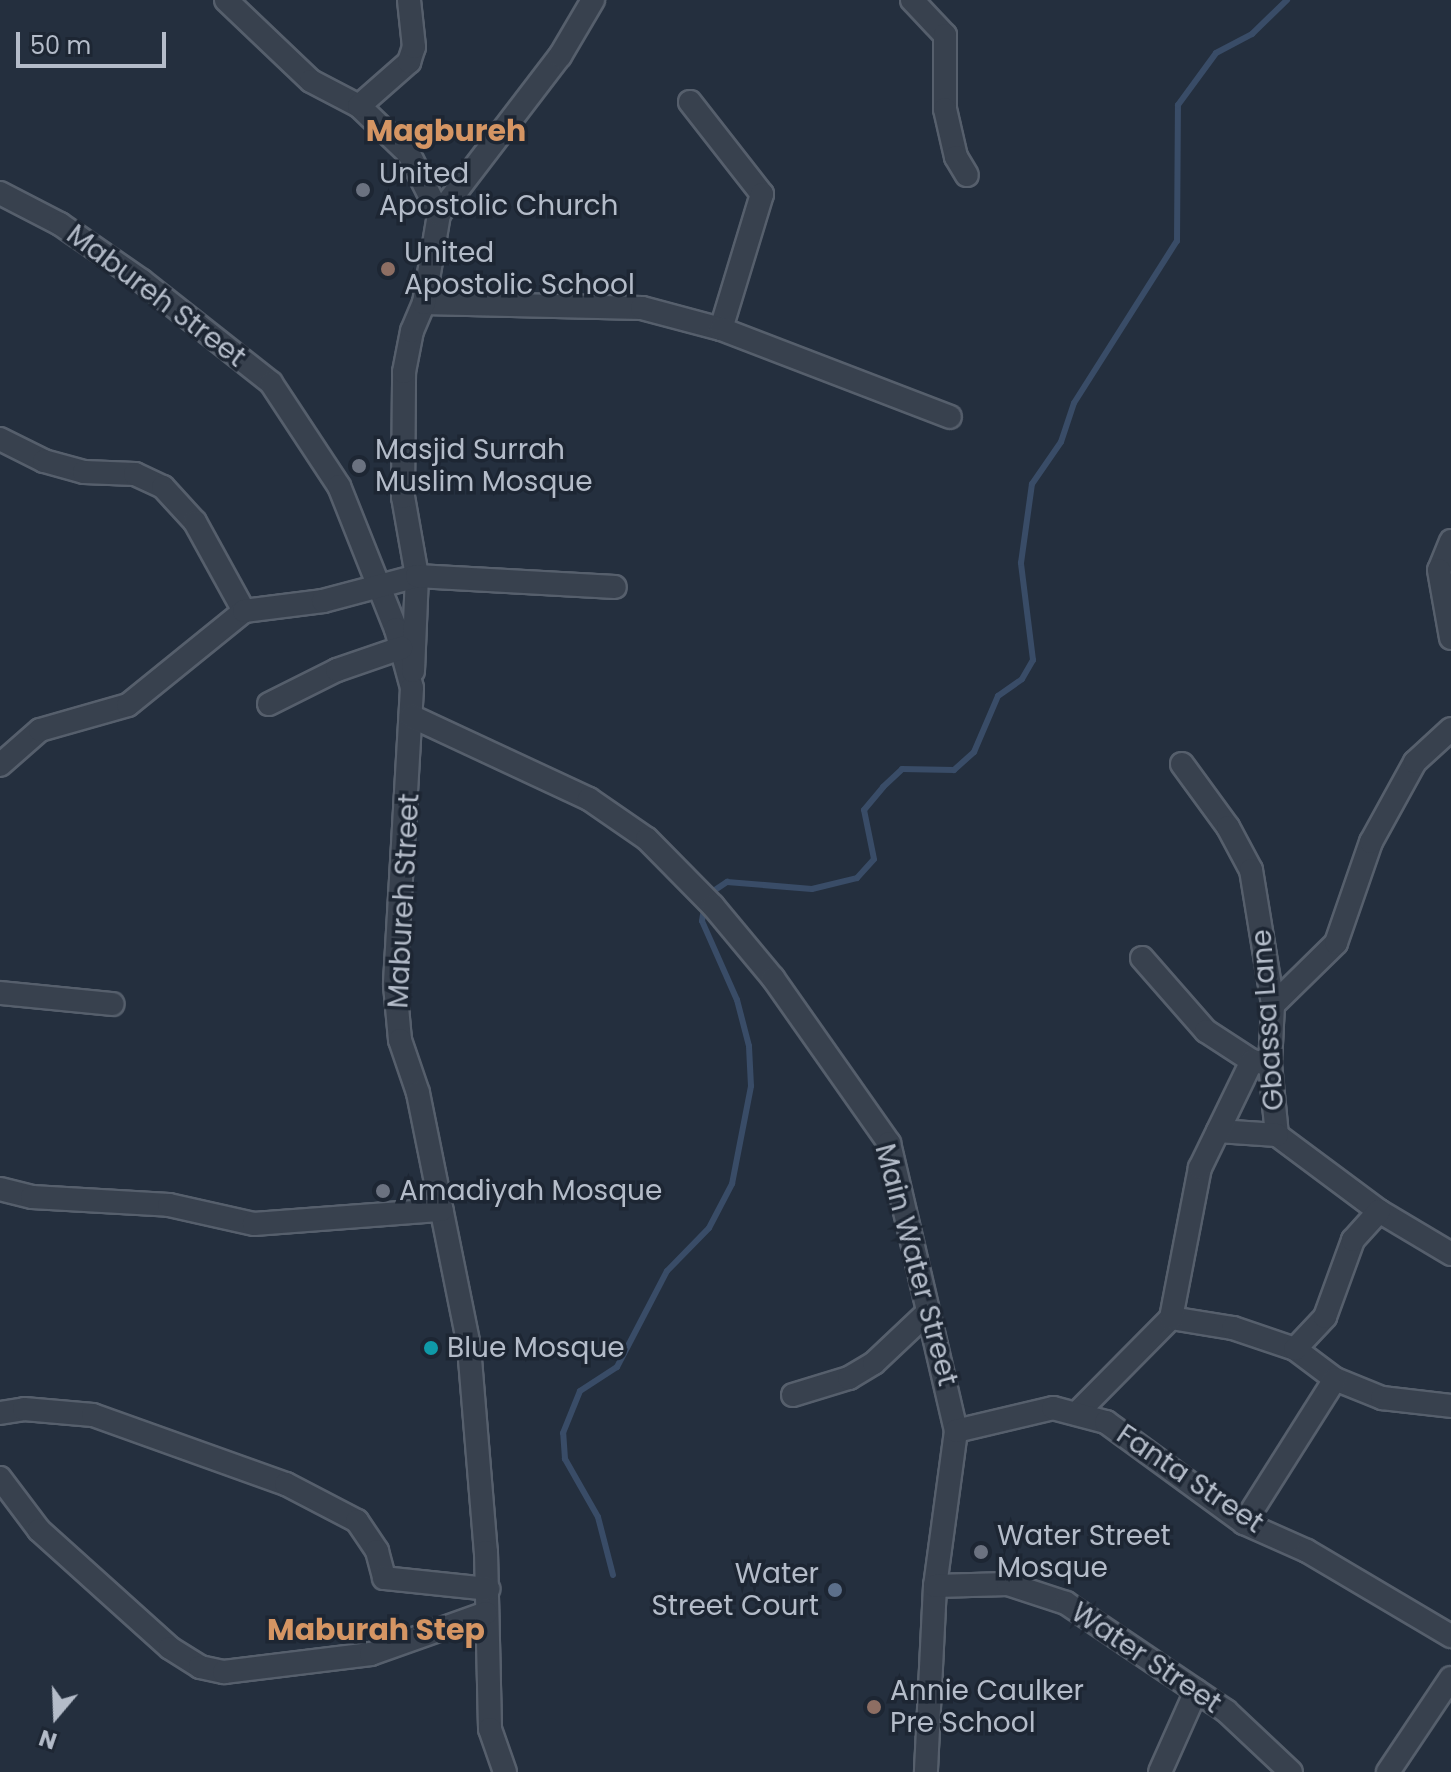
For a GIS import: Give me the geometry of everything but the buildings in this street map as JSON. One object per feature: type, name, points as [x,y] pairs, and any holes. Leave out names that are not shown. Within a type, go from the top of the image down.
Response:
[{"type":"street","points":[[226,0],[311,81],[359,106],[409,154],[439,214]]},
{"type":"street","points":[[359,106],[409,62],[414,47],[409,0]]},
{"type":"street","points":[[412,688],[417,576],[403,497],[400,445],[404,372],[412,331],[424,303],[439,214],[560,56],[593,0]]},
{"type":"street","points":[[912,0],[945,35],[945,109],[967,175]]},
{"type":"street","points":[[690,102],[762,194],[721,329]]},
{"type":"street","name":"Mabureh Street","points":[[0,193],[72,232],[271,383],[339,486],[381,585],[412,688],[395,985],[400,1040],[418,1093],[469,1347],[488,1589],[490,1729],[505,1772]]},
{"type":"street","points":[[424,303],[617,305],[721,329],[950,417]]},
{"type":"street","points":[[0,439],[44,461],[84,472],[135,474],[163,487],[195,522],[244,611]]},
{"type":"street","points":[[1451,541],[1439,570],[1451,638]]},
{"type":"street","points":[[0,765],[40,730],[128,705],[244,611],[323,601],[417,576],[615,587]]},
{"type":"street","points":[[269,704],[337,670],[401,648]]},
{"type":"street","name":"Main Water Street","points":[[411,716],[589,799],[647,839],[773,978],[889,1143],[956,1431],[935,1586],[926,1772]]},
{"type":"street","points":[[1273,1005],[1336,943],[1371,842],[1415,762],[1451,729]]},
{"type":"street","name":"Gbassa Lane","points":[[1182,764],[1228,827],[1251,870],[1273,1005],[1261,1062],[1277,1135],[1379,1211],[1451,1254]]},
{"type":"street","points":[[1079,1411],[1171,1318],[1200,1168],[1218,1131],[1261,1062],[1206,1031],[1142,958]]},
{"type":"street","points":[[0,993],[112,1004]]},
{"type":"street","points":[[1218,1131],[1277,1135]]},
{"type":"street","points":[[0,1189],[32,1197],[131,1201],[205,1212],[254,1224],[441,1210]]},
{"type":"street","points":[[1295,1349],[1325,1317],[1353,1240],[1379,1211]]},
{"type":"street","points":[[793,1395],[849,1378],[874,1363],[928,1312]]},
{"type":"street","points":[[1171,1318],[1233,1328],[1295,1349],[1335,1379],[1382,1398],[1451,1406]]},
{"type":"street","points":[[1244,1523],[1335,1379]]},
{"type":"street","name":"Fanta Street","points":[[956,1431],[1053,1408],[1079,1411],[1106,1422],[1244,1523],[1307,1551],[1451,1636]]},
{"type":"street","points":[[0,1413],[24,1409],[93,1415],[271,1479],[357,1521],[377,1551],[384,1578],[488,1589]]},
{"type":"street","points":[[0,1478],[39,1530],[170,1648],[200,1667],[224,1672],[371,1654],[486,1613]]},
{"type":"street","name":"Water Street","points":[[935,1586],[1008,1584],[1036,1589],[1066,1603],[1226,1711],[1291,1772]]},
{"type":"street","points":[[1388,1772],[1451,1678]]},
{"type":"street","points":[[1160,1772],[1196,1691]]},
{"type":"waterway","points":[[709,894],[727,882],[812,889],[857,878],[874,859],[864,810],[883,787],[902,769],[954,770],[974,752],[998,696],[1022,679],[1033,660],[1021,563],[1032,484],[1061,442],[1074,403],[1177,241],[1178,105],[1216,53],[1252,34],[1287,0]]},
{"type":"waterway","points":[[613,1575],[598,1517],[565,1459],[563,1433],[580,1391],[617,1367],[667,1271],[709,1228],[732,1184],[751,1086],[749,1046],[737,1000],[702,921],[704,908]]},
{"type":"place","name":"United Apostolic Church","points":[[363,190]]},
{"type":"place","name":"United Apostolic School","points":[[388,269]]},
{"type":"place","name":"Masjid Surrah Muslim Mosque","points":[[359,466]]},
{"type":"place","name":"Amadiyah Mosque","points":[[383,1191]]},
{"type":"place","name":"Blue Mosque","points":[[431,1348]]},
{"type":"place","name":"Water Street Mosque","points":[[981,1552]]},
{"type":"place","name":"Water Street Court","points":[[835,1590]]},
{"type":"place","name":"Annie Caulker Pre School","points":[[874,1707]]},
{"type":"district","name":"Magbureh","points":[[446,131]]},
{"type":"district","name":"Maburah Step","points":[[376,1630]]}]
